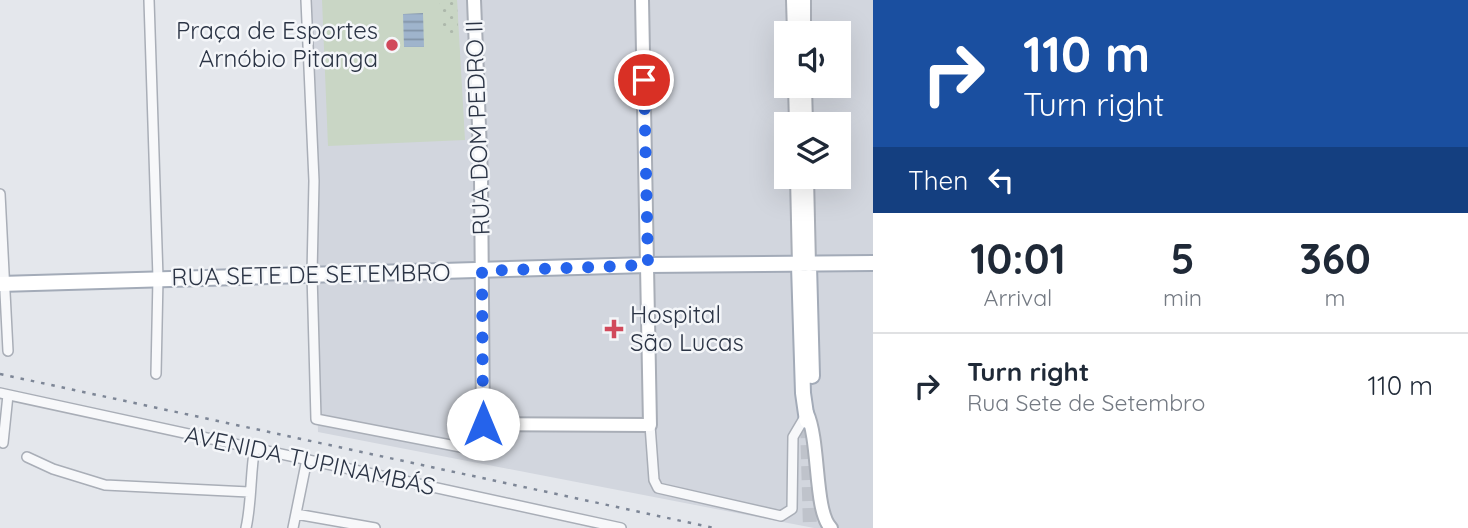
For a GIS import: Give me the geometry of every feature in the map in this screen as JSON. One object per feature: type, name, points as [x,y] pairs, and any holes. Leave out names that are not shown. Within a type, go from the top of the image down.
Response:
[{"type":"main road","name":"RUA SETE DE SETEMBRO","points":[[2,284],[648,265],[873,263]]},
{"type":"main road","points":[[804,265],[803,393],[807,417]]},
{"type":"street","points":[[149,0],[159,278],[156,374]]},
{"type":"street","points":[[306,0],[314,181],[312,274],[316,419],[471,449],[480,445],[483,424],[650,425]]},
{"type":"street","name":"RUA DOM PEDRO II","points":[[474,0],[482,271],[483,424]]},
{"type":"street","points":[[642,0],[650,425],[655,484],[666,492],[775,516],[788,514],[792,506],[793,437],[807,417]]},
{"type":"street","points":[[793,0],[794,21]]},
{"type":"street","points":[[804,0],[804,21]]},
{"type":"street","points":[[798,189],[804,265]]},
{"type":"street","points":[[804,265],[807,189]]},
{"type":"street","points":[[0,194],[2,284],[8,351]]},
{"type":"street","points":[[3,443],[4,394]]},
{"type":"street","name":"AVENIDA TUPINAMBÁS","points":[[4,394],[204,438],[255,446],[621,528]]},
{"type":"street","points":[[807,417],[816,441],[822,515],[831,528]]},
{"type":"street","points":[[246,528],[251,505],[249,492],[255,446]]},
{"type":"street","points":[[27,457],[53,469],[105,485],[249,492]]},
{"type":"street","points":[[293,528],[307,459]]},
{"type":"street","points":[[296,514],[375,528]]},
{"type":"shaded area","points":[[307,0],[873,0],[873,528],[814,528],[318,432]]},
{"type":"green space","name":"Praça de Esportes Arnóbio Pitanga","points":[[322,0],[457,0],[465,140],[328,146]]},
{"type":"green space","points":[[439,0],[457,0],[458,36],[441,36]]},
{"type":"water","points":[[423,13],[424,47],[404,47],[403,14]]},
{"type":"tunnel","points":[[807,424],[810,528]]},
{"type":"railway","points":[[0,374],[714,528]]},
{"type":"place","name":"Praça de Esportes Arnóbio Pitanga","points":[[392,45]]},
{"type":"place","name":"Hospital São Lucas","points":[[614,329]]},
{"type":"route","points":[[483,424],[482,271],[648,265],[644,80]]}]
